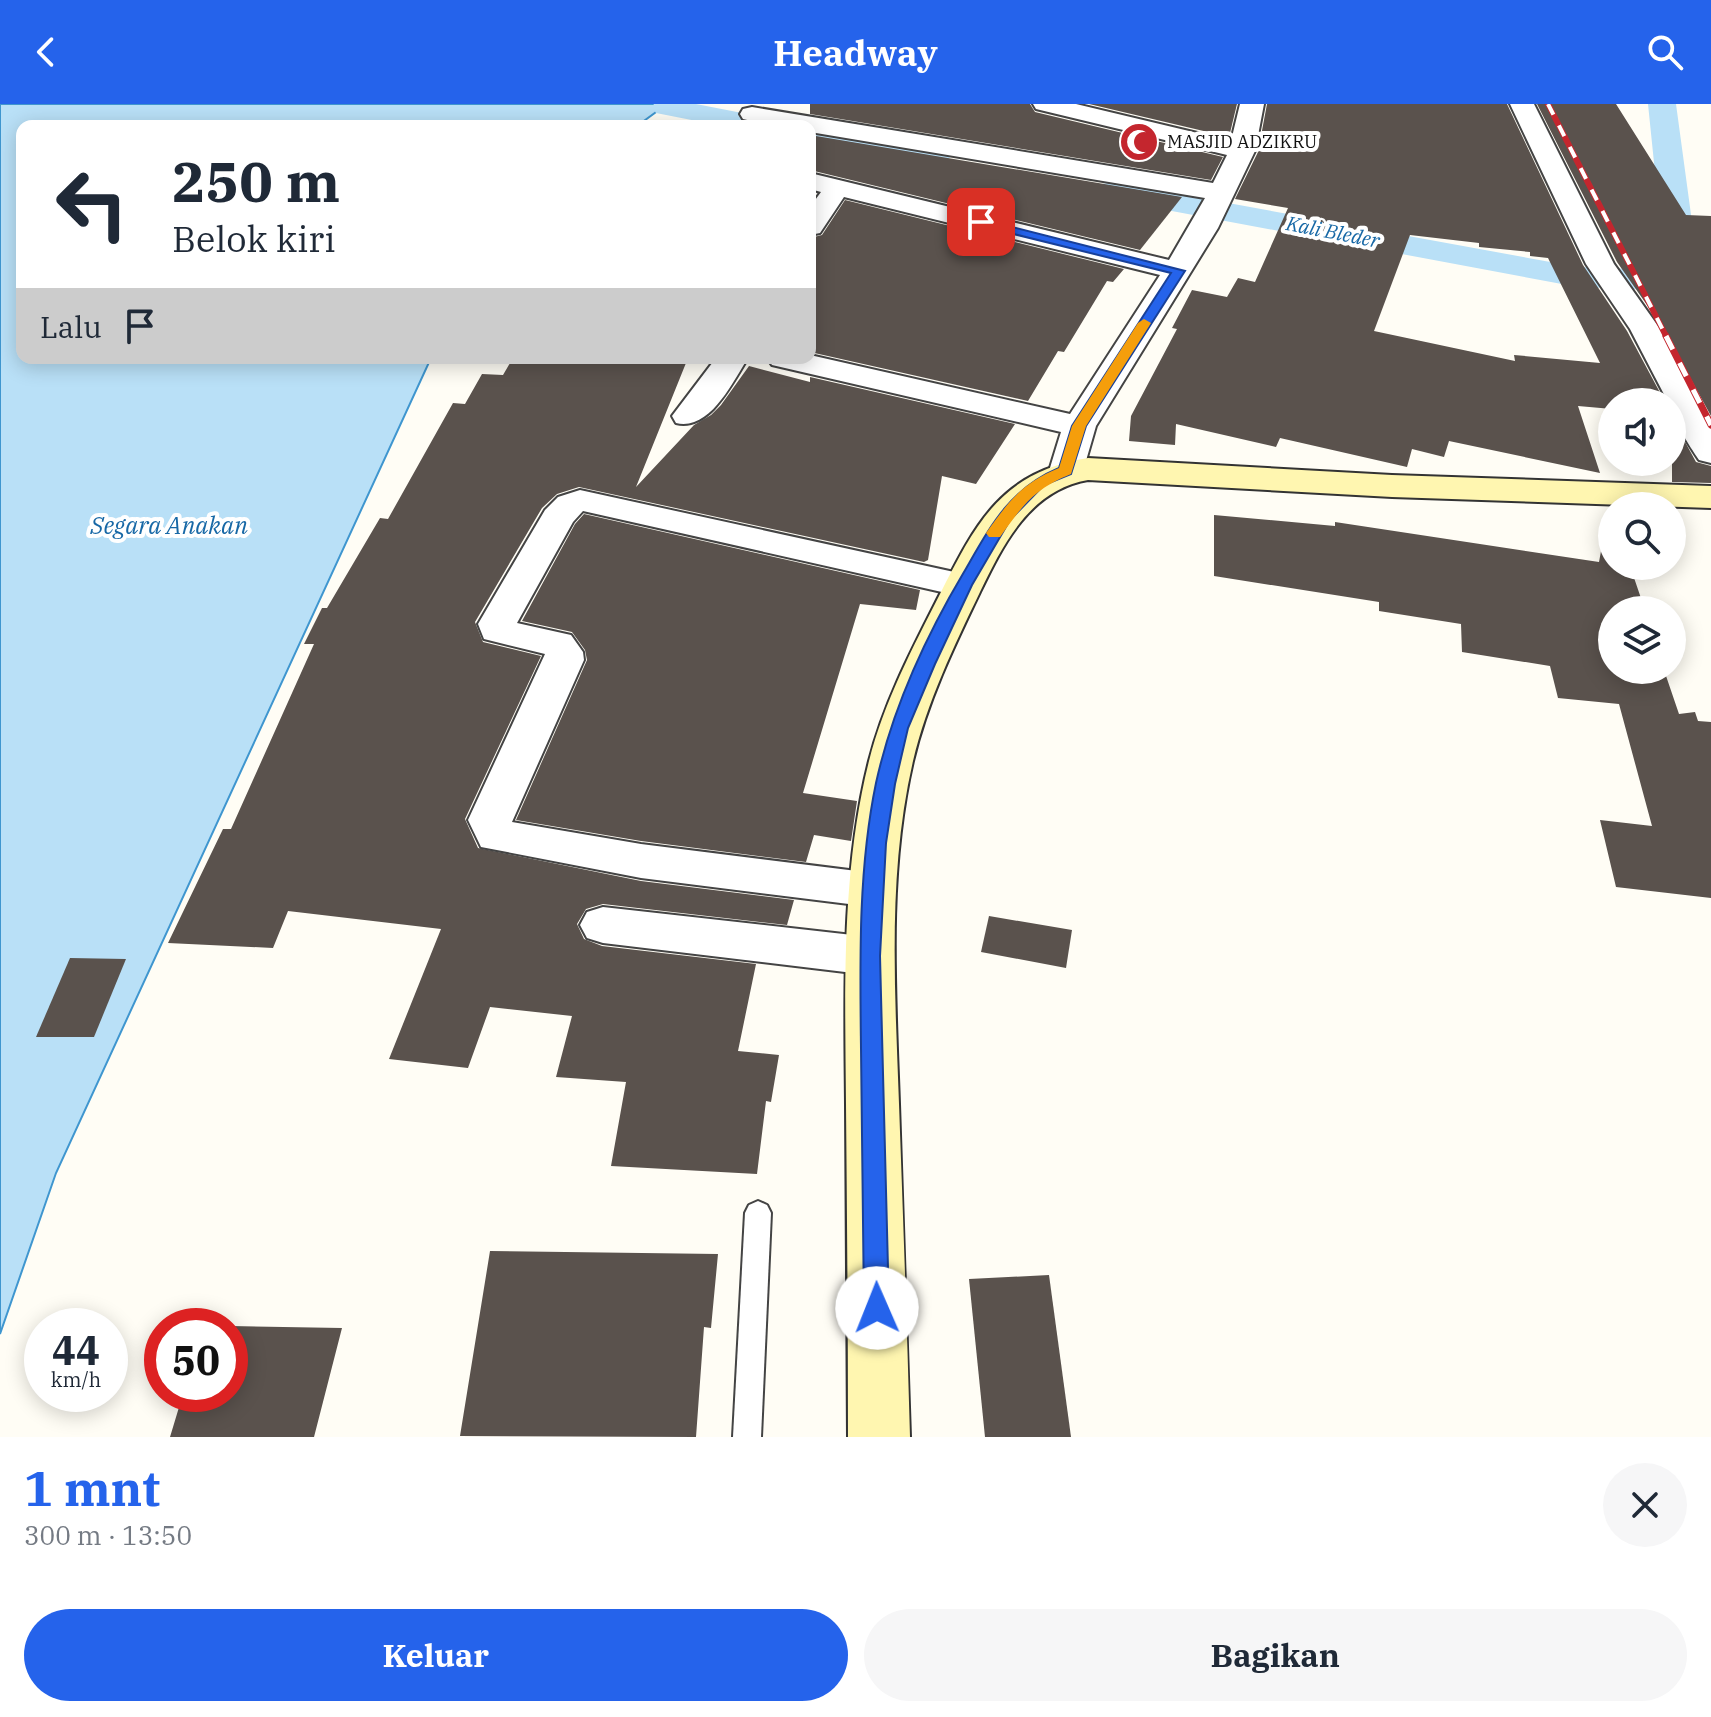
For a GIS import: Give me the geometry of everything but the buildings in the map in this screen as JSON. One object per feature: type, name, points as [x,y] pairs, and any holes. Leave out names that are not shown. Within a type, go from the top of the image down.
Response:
[{"type":"main road","points":[[879,1437],[870,956],[873,890],[885,784],[900,728],[926,664],[964,585],[1004,517],[1022,496],[1072,449],[1711,497]]},
{"type":"street","points":[[1045,104],[1242,151]]},
{"type":"street","points":[[802,364],[1072,449],[1204,228],[1218,194],[1242,151],[1252,104]]},
{"type":"street","points":[[1522,104],[1600,264],[1645,329],[1711,453]]},
{"type":"street","points":[[752,114],[785,120]]},
{"type":"street","points":[[816,126],[1218,194]]},
{"type":"street","points":[[816,182],[1179,271]]},
{"type":"street","points":[[816,218],[838,186]]},
{"type":"street","points":[[688,416],[728,364]]},
{"type":"street","points":[[873,890],[641,861],[496,835],[490,820],[564,660],[564,652],[557,644],[505,633],[498,630],[497,624],[558,518],[570,504],[580,500],[964,585]]},
{"type":"street","points":[[603,925],[870,956]]},
{"type":"lane","points":[[747,1437],[758,1213]]},
{"type":"water","name":"Segara Anakan","points":[[0,104],[667,104],[645,120],[16,120],[16,364],[428,364],[56,1173],[0,1334]]},
{"type":"waterway","name":"Kali Bleder","points":[[1113,191],[1578,277],[1683,281],[1662,104]]},
{"type":"waterway","name":"Kali Bleder","points":[[666,107],[736,120]]},
{"type":"waterway","name":"Kali Bleder","points":[[816,135],[935,157]]},
{"type":"railway","points":[[1548,104],[1667,338]]},
{"type":"railway","points":[[1666,336],[1711,425]]},
{"type":"slow traffic","points":[[994,533],[1022,496],[1039,482],[1066,471],[1079,426],[1144,323]]},
{"type":"place","name":"MASJID ADZIKRU","points":[[1139,142]]},
{"type":"route","points":[[877,1308],[870,956],[877,843],[885,784],[900,728],[926,664],[964,585],[1004,517],[1039,482],[1066,471],[1079,426],[1179,271],[981,222]]}]
